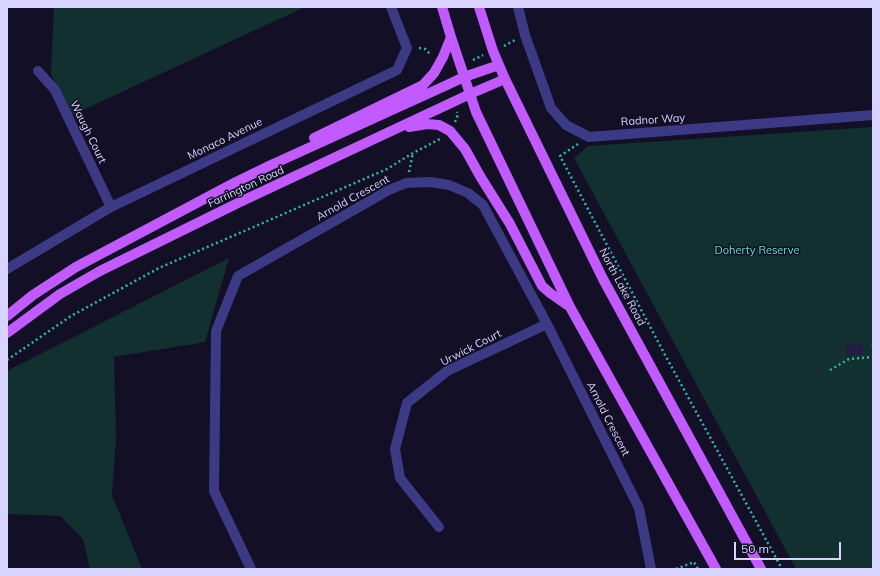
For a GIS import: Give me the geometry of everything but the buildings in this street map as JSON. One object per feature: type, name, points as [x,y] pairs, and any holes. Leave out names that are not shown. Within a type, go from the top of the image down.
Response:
[{"type":"main road","points":[[442,7],[476,112],[570,307],[716,569]]},
{"type":"main road","name":"North Lake Road","points":[[478,7],[505,79],[603,279],[761,569]]},
{"type":"main road","points":[[272,165],[307,141],[423,85],[434,73],[443,57],[451,37]]},
{"type":"main road","name":"Farrington Road","points":[[7,316],[33,295],[76,267],[236,182],[464,77],[499,65]]},
{"type":"main road","name":"Farrington Road","points":[[7,333],[60,294],[100,271],[240,202],[505,79]]},
{"type":"main road","points":[[240,202],[411,126],[427,124],[439,125],[450,131],[465,149],[510,224],[542,286],[550,294],[570,307]]},
{"type":"street","name":"Monaco Avenue","points":[[7,269],[111,207],[397,70],[407,48],[391,7]]},
{"type":"street","points":[[518,7],[525,35],[551,108],[566,125],[588,137]]},
{"type":"street","name":"Waugh Court","points":[[38,71],[55,90],[111,207]]},
{"type":"street","name":"Radnor Way","points":[[588,137],[873,115]]},
{"type":"street","name":"Arnold Crescent","points":[[251,569],[214,491],[216,331],[238,276],[389,190],[406,183],[430,182],[449,185],[468,192],[482,205],[546,324],[639,508],[651,569]]},
{"type":"street","name":"Urwick Court","points":[[439,527],[400,478],[395,449],[407,403],[447,371],[546,324]]},
{"type":"path","points":[[460,66],[525,35]]},
{"type":"path","points":[[7,360],[71,316],[159,268],[387,169],[413,152],[440,139],[450,131],[458,115],[453,102]]},
{"type":"path","points":[[588,137],[560,156],[664,353],[782,569]]},
{"type":"path","points":[[406,183],[413,152]]},
{"type":"path","points":[[830,370],[849,359],[873,357]]},
{"type":"path","points":[[676,569],[694,562],[698,569]]},
{"type":"green space","points":[[54,7],[305,7],[70,116],[51,74]]},
{"type":"green space","name":"Doherty Reserve","points":[[873,127],[873,569],[796,569],[574,158],[588,146]]},
{"type":"green space","points":[[229,258],[205,342],[114,357],[116,438],[112,495],[142,569],[90,569],[83,539],[60,516],[7,514],[7,373],[9,370]]}]
